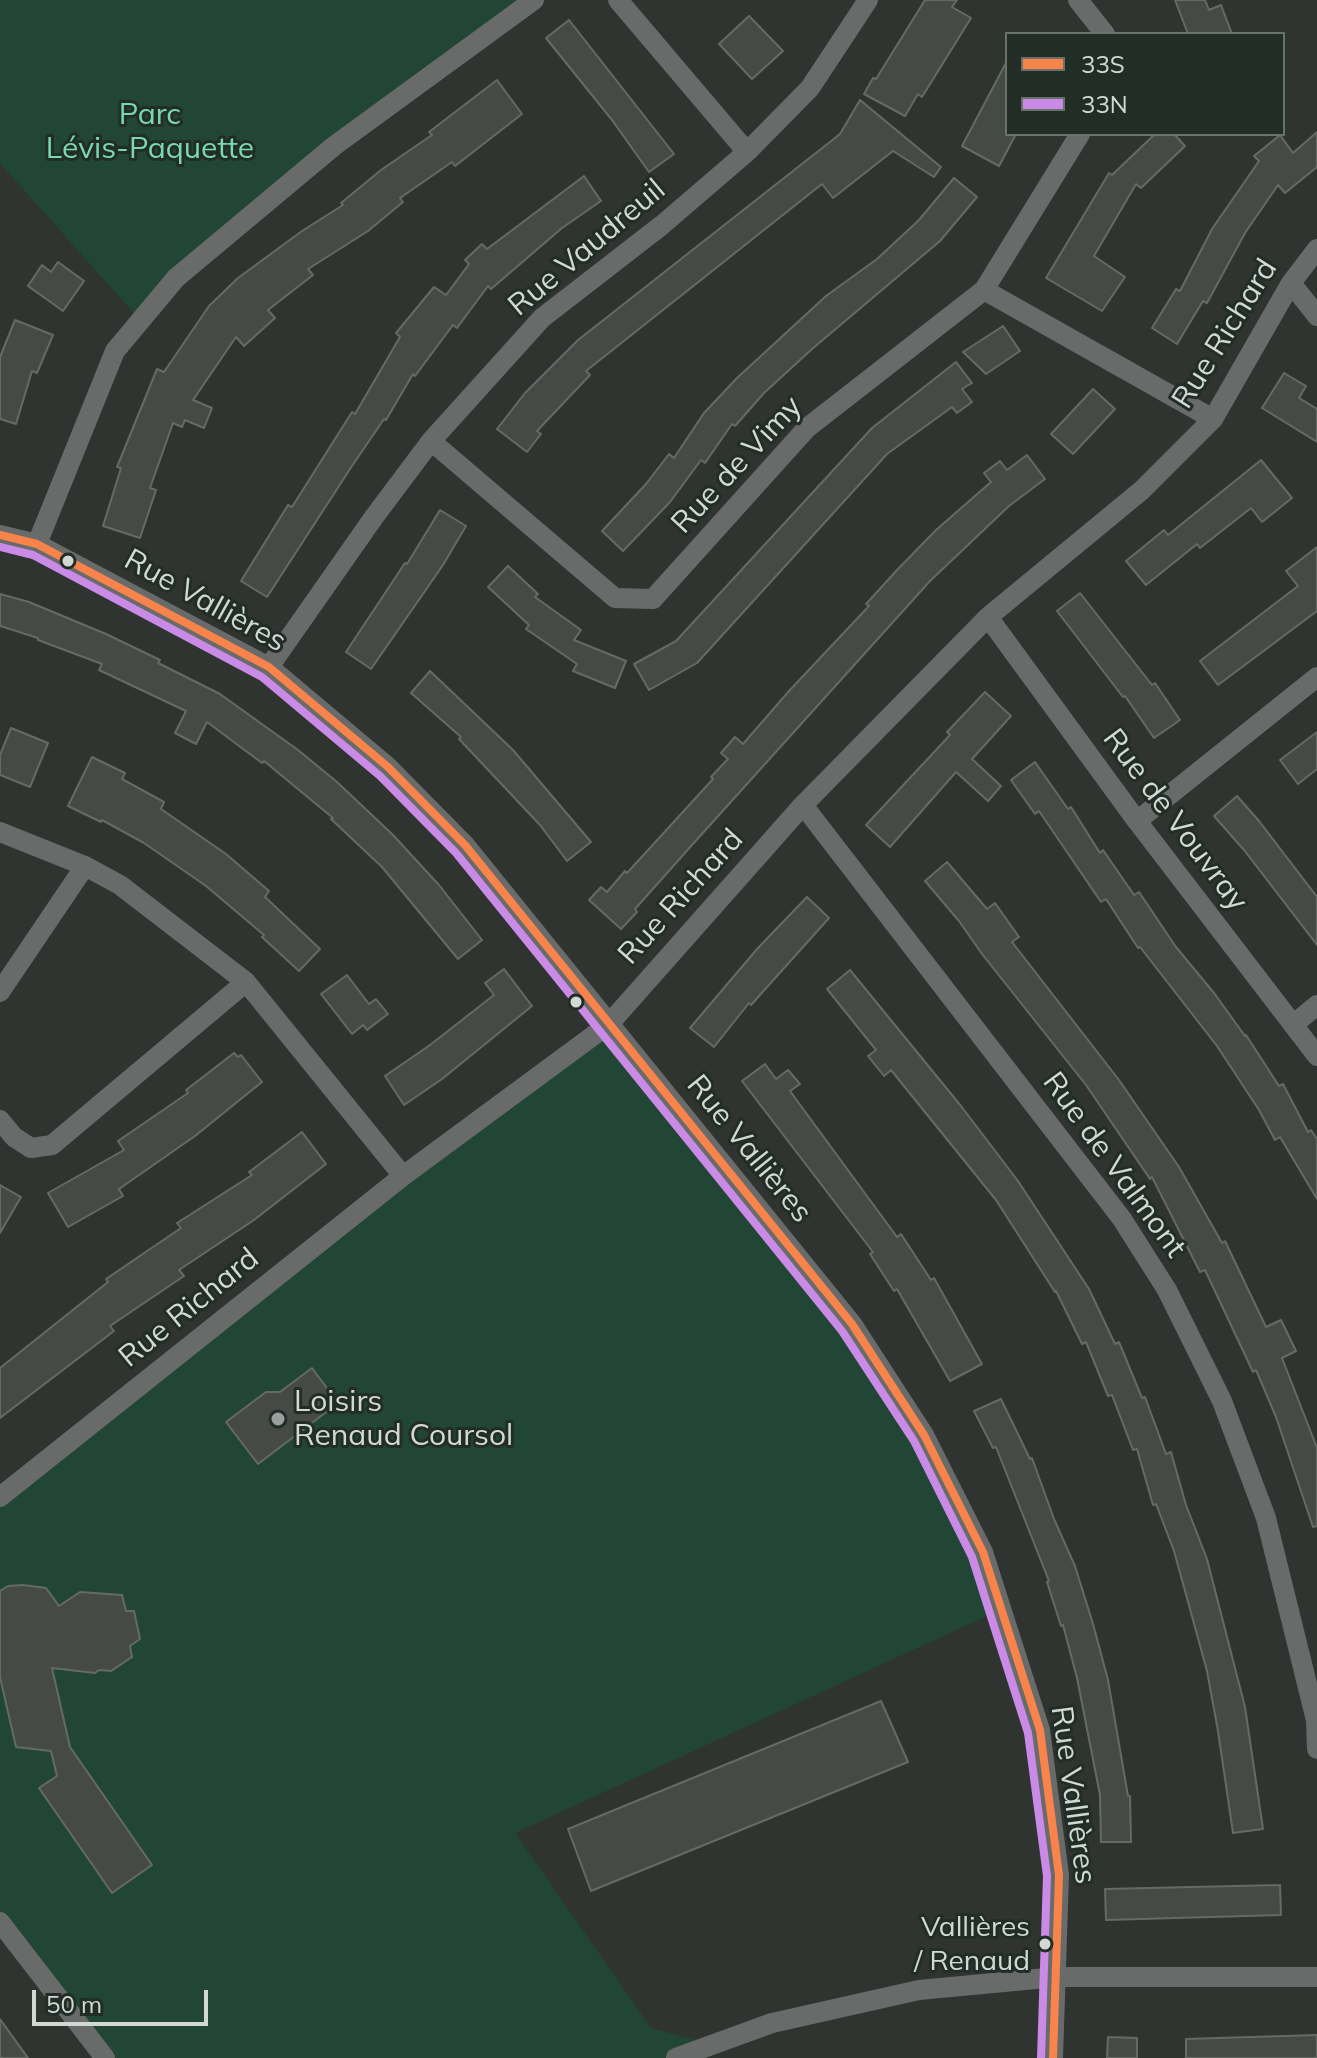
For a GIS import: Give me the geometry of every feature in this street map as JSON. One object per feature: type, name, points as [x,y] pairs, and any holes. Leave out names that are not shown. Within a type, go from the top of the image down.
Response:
[{"type":"street","points":[[37,544],[115,351],[176,278],[334,146],[534,0]]},
{"type":"street","points":[[618,0],[747,152]]},
{"type":"street","name":"Rue Vaudreuil","points":[[269,667],[431,441],[542,318],[662,225],[747,152],[810,88],[868,0]]},
{"type":"street","points":[[1078,0],[1103,32]]},
{"type":"street","name":"Rue de Vimy","points":[[431,441],[615,598],[653,599],[807,428],[984,290],[1079,136]]},
{"type":"street","name":"Rue Richard","points":[[0,1497],[403,1176],[609,1024],[803,805],[988,617],[1142,490],[1213,419],[1291,283],[1317,249]]},
{"type":"street","points":[[1291,283],[1317,316]]},
{"type":"street","points":[[984,290],[1213,419]]},
{"type":"street","name":"Rue Vallières","points":[[0,535],[37,544],[269,667],[388,767],[465,845],[852,1324],[924,1435],[983,1552],[1040,1730],[1059,1875],[1053,2058]]},
{"type":"street","name":"Rue de Vouvray","points":[[988,617],[1137,821],[1317,1056]]},
{"type":"street","points":[[1137,821],[1317,677]]},
{"type":"street","name":"Rue de Valmont","points":[[803,805],[1122,1219],[1167,1290],[1222,1401],[1266,1518],[1316,1720],[1317,1749]]},
{"type":"street","points":[[0,832],[85,866],[120,885],[246,982],[403,1176]]},
{"type":"street","points":[[0,992],[85,866]]},
{"type":"street","points":[[0,1120],[14,1137],[31,1148],[52,1145],[246,982]]},
{"type":"street","points":[[1293,1025],[1317,1005]]},
{"type":"street","points":[[0,1922],[105,2058]]},
{"type":"street","points":[[676,2058],[710,2051],[772,2023],[919,1990],[1057,1977],[1317,1977]]},
{"type":"green space","name":"Parc Lévis-Paquette","points":[[0,0],[535,0],[176,278],[140,320],[0,163]]},
{"type":"green space","points":[[609,1024],[852,1324],[983,1552],[989,1615],[515,1833],[651,2028],[710,2044],[676,2058],[105,2058],[0,1922],[0,1497]]},
{"type":"building","points":[[925,0],[957,0],[952,7],[971,18],[922,97],[918,94],[905,116],[864,94]]},
{"type":"building","points":[[1175,0],[1205,0],[1209,10],[1221,5],[1231,32],[1187,32]]},
{"type":"building","points":[[749,16],[783,51],[752,79],[719,44]]},
{"type":"building","points":[[569,20],[674,154],[649,172],[546,38]]},
{"type":"building","points":[[1005,65],[1005,136],[1015,136],[999,166],[962,146]]},
{"type":"building","points":[[497,80],[522,114],[455,166],[452,162],[400,198],[403,202],[368,231],[308,269],[313,275],[268,310],[275,318],[244,346],[236,337],[193,400],[212,408],[204,428],[185,420],[182,427],[173,423],[150,488],[156,490],[140,538],[103,526],[121,468],[117,467],[157,369],[164,372],[209,306],[238,278],[343,205],[341,203],[381,170],[432,135],[429,132]]},
{"type":"building","points":[[860,100],[941,167],[934,177],[893,151],[833,198],[822,184],[586,371],[590,375],[537,431],[541,434],[527,452],[497,429],[525,393],[578,340],[840,134]]},
{"type":"building","points":[[1317,132],[1317,167],[1285,193],[1278,185],[1245,233],[1207,303],[1203,301],[1177,344],[1152,328],[1176,289],[1180,291],[1212,229],[1259,161],[1254,156],[1279,136],[1293,153]]},
{"type":"building","points":[[1153,136],[1176,136],[1185,146],[1141,188],[1136,184],[1094,256],[1125,277],[1102,311],[1046,278],[1109,173],[1112,175]]},
{"type":"building","points":[[584,176],[601,201],[562,228],[491,289],[488,286],[457,328],[453,325],[415,376],[413,374],[386,420],[352,466],[267,597],[241,581],[288,505],[292,507],[352,412],[355,414],[400,337],[396,333],[434,287],[446,295],[469,264],[465,260],[482,244],[487,249]]},
{"type":"building","points":[[954,178],[977,197],[940,241],[812,349],[764,393],[735,426],[732,424],[705,463],[701,460],[670,502],[623,551],[602,531],[669,454],[674,458],[704,413],[737,378],[826,296],[877,259],[919,220]]},
{"type":"building","points":[[58,262],[84,281],[63,311],[28,286],[42,265],[51,272]]},
{"type":"building","points":[[15,320],[53,335],[37,373],[32,371],[16,424],[0,419],[0,357]]},
{"type":"building","points":[[1003,326],[1020,351],[986,374],[963,352]]},
{"type":"building","points":[[956,362],[972,383],[962,389],[972,402],[957,413],[952,407],[887,454],[697,663],[649,690],[634,664],[676,641],[872,428]]},
{"type":"building","points":[[1284,373],[1306,386],[1299,398],[1317,409],[1317,442],[1262,408]]},
{"type":"building","points":[[1093,389],[1115,409],[1073,454],[1051,434]]},
{"type":"building","points":[[1027,455],[1045,479],[1009,506],[930,581],[635,909],[637,912],[621,929],[589,900],[601,887],[607,892],[625,871],[627,873],[713,779],[711,777],[728,759],[721,753],[735,737],[743,744],[869,606],[866,604],[897,570],[936,530],[991,482],[984,473],[1000,461],[1007,470]]},
{"type":"building","points":[[1261,460],[1292,498],[1262,522],[1251,508],[1200,548],[1197,544],[1146,585],[1126,561],[1164,530],[1168,535]]},
{"type":"building","points":[[440,510],[466,526],[443,565],[371,669],[346,652]]},
{"type":"building","points":[[1317,547],[1317,611],[1218,685],[1200,661],[1298,586],[1286,571]]},
{"type":"building","points":[[508,566],[538,594],[535,597],[581,630],[574,640],[626,661],[615,688],[573,671],[577,664],[526,629],[529,625],[488,587]]},
{"type":"building","points":[[1080,593],[1152,685],[1155,683],[1180,720],[1154,738],[1125,696],[1057,611]]},
{"type":"building","points":[[0,594],[29,602],[106,634],[220,694],[337,782],[393,835],[439,885],[482,940],[458,959],[382,867],[333,818],[264,761],[262,763],[207,722],[196,744],[175,733],[186,711],[99,670],[102,664],[0,626]]},
{"type":"building","points":[[430,671],[513,750],[591,842],[567,861],[540,825],[459,739],[461,737],[411,693]]},
{"type":"building","points":[[985,692],[1011,716],[972,759],[1001,786],[988,801],[956,772],[890,847],[866,825],[950,735],[947,732]]},
{"type":"building","points":[[11,728],[48,743],[30,787],[0,775],[0,755]]},
{"type":"building","points":[[1317,732],[1317,769],[1298,784],[1280,760]]},
{"type":"building","points":[[92,757],[125,773],[122,779],[164,802],[161,809],[226,854],[269,891],[265,897],[320,949],[299,971],[262,937],[264,935],[206,886],[144,843],[68,806]]},
{"type":"building","points":[[1035,762],[1068,809],[1071,807],[1100,853],[1103,850],[1134,895],[1139,892],[1176,947],[1246,1035],[1279,1086],[1283,1084],[1308,1132],[1311,1130],[1317,1139],[1317,1199],[1280,1137],[1275,1140],[1217,1046],[1138,948],[1106,899],[1101,902],[1039,811],[1035,814],[1011,780]]},
{"type":"building","points":[[1237,796],[1317,897],[1317,945],[1214,816]]},
{"type":"building","points":[[947,862],[987,909],[995,903],[1019,937],[1012,942],[1119,1080],[1179,1167],[1222,1243],[1225,1241],[1266,1327],[1281,1320],[1296,1351],[1282,1358],[1317,1448],[1317,1526],[1313,1527],[1276,1417],[1256,1370],[1253,1372],[1205,1270],[1200,1272],[1152,1177],[1150,1179],[1086,1085],[925,881]]},
{"type":"building","points":[[807,897],[829,918],[751,1005],[749,1003],[714,1047],[690,1028],[757,949]]},
{"type":"building","points":[[504,969],[532,1006],[442,1079],[404,1105],[385,1076],[494,995],[485,983]]},
{"type":"building","points":[[850,970],[1018,1181],[1089,1289],[1115,1344],[1119,1342],[1142,1398],[1145,1397],[1166,1454],[1171,1452],[1186,1505],[1207,1559],[1245,1707],[1263,1829],[1233,1833],[1207,1671],[1174,1551],[1156,1504],[1153,1505],[1137,1449],[1133,1450],[1112,1395],[1108,1396],[1086,1342],[1082,1344],[1056,1291],[996,1200],[891,1070],[884,1076],[868,1056],[876,1050],[827,989]]},
{"type":"building","points":[[347,975],[369,1004],[376,999],[388,1014],[367,1030],[363,1025],[352,1034],[321,994]]},
{"type":"building","points":[[234,1053],[238,1057],[241,1055],[262,1082],[195,1136],[119,1189],[123,1196],[68,1227],[48,1193],[124,1150],[118,1141],[188,1093],[186,1090]]},
{"type":"building","points":[[765,1064],[776,1079],[788,1070],[800,1084],[790,1091],[897,1237],[901,1234],[931,1280],[934,1278],[982,1364],[950,1381],[897,1289],[894,1291],[870,1254],[873,1252],[742,1081]]},
{"type":"building","points":[[302,1132],[326,1164],[254,1220],[179,1270],[184,1276],[110,1326],[114,1331],[0,1418],[0,1368],[108,1282],[106,1279],[181,1228],[177,1223],[252,1175],[249,1172]]},
{"type":"building","points":[[0,1185],[21,1197],[0,1233]]},
{"type":"building","points":[[312,1368],[338,1403],[258,1464],[226,1422],[266,1392],[280,1392]]},
{"type":"building","points":[[1001,1399],[1032,1458],[1075,1566],[1093,1624],[1108,1680],[1130,1796],[1131,1842],[1101,1842],[1100,1795],[1077,1678],[1063,1625],[996,1447],[993,1448],[974,1411]]},
{"type":"building","points":[[8,1586],[46,1588],[59,1606],[80,1592],[122,1595],[126,1611],[134,1611],[140,1639],[130,1646],[132,1657],[111,1671],[99,1670],[95,1673],[52,1668],[70,1747],[152,1865],[112,1893],[39,1788],[57,1776],[51,1751],[16,1747],[0,1677],[0,1591]]},
{"type":"building","points":[[881,1701],[908,1762],[591,1891],[568,1829]]},
{"type":"building","points":[[1280,1885],[1281,1915],[1106,1920],[1105,1889]]},
{"type":"building","points":[[0,2019],[28,2058],[0,2058]]},
{"type":"building","points":[[1317,2035],[1317,2058],[1186,2058],[1186,2039]]},
{"type":"building","points":[[1108,2037],[1137,2038],[1137,2058],[1107,2058]]},
{"type":"transit line","name":"33S","points":[[0,535],[37,544],[269,667],[388,767],[465,845],[852,1324],[924,1435],[983,1552],[1040,1730],[1059,1875],[1053,2058]]},
{"type":"transit line","name":"33N","points":[[0,547],[33,555],[262,677],[380,776],[456,853],[842,1331],[914,1441],[972,1557],[1028,1733],[1047,1876],[1041,2058]]},
{"type":"place","name":"Loisirs Renaud Coursol","points":[[278,1419]]},
{"type":"place","name":"Vallières / Renaud","points":[[1045,1944]]}]
